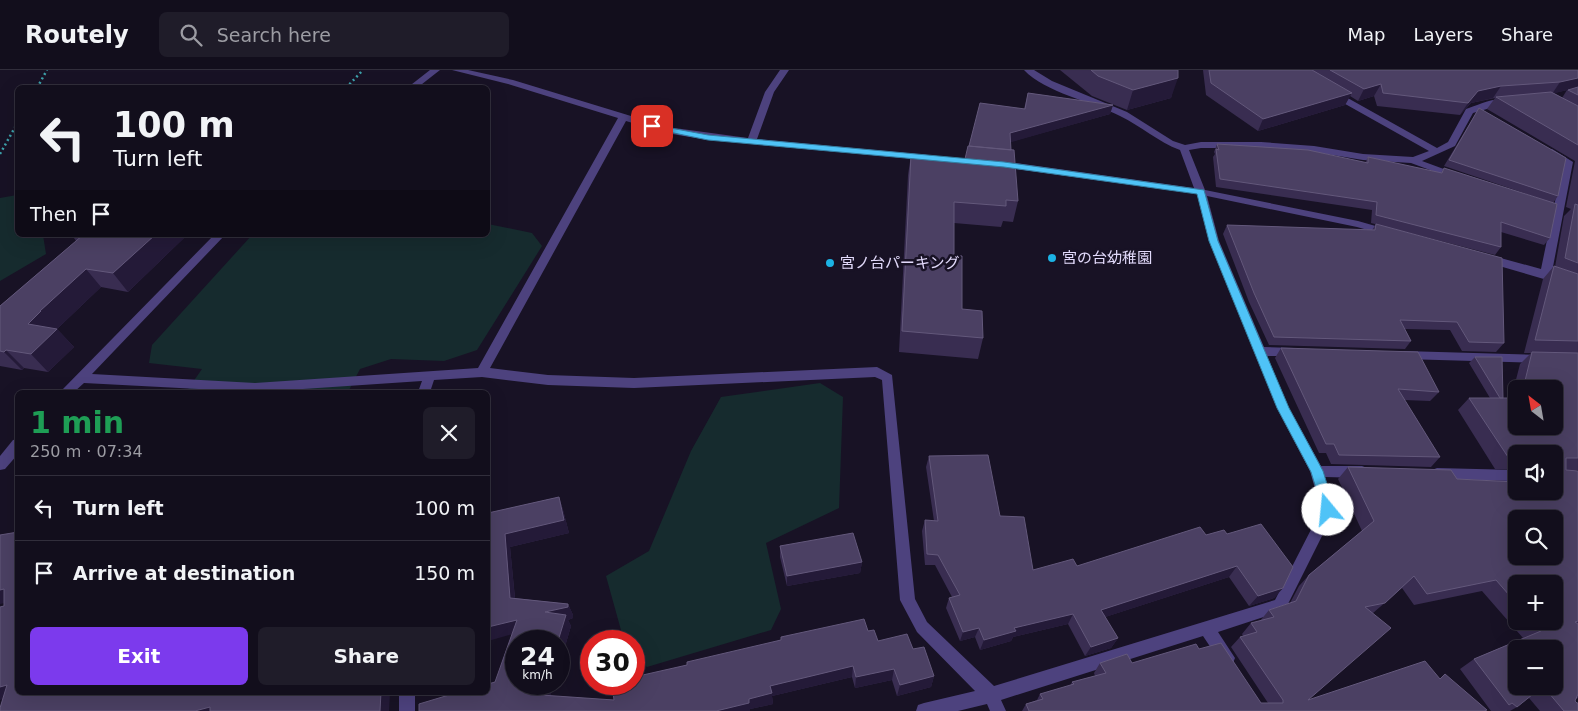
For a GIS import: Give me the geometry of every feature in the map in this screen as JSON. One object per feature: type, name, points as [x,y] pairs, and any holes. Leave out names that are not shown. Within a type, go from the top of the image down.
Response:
[{"type":"street","points":[[415,85],[436,70]]},
{"type":"street","points":[[456,70],[510,82],[666,130],[708,137],[937,158]]},
{"type":"street","points":[[751,141],[773,86],[780,74],[786,70]]},
{"type":"street","points":[[1028,70],[1048,83],[1124,114],[1170,143],[1184,148],[1201,145],[1262,145],[1314,149],[1363,157],[1413,160],[1425,157],[1452,144],[1469,111],[1474,107],[1520,101]]},
{"type":"street","points":[[1324,88],[1436,151]]},
{"type":"street","points":[[1474,107],[1490,117]]},
{"type":"street","points":[[482,372],[624,118]]},
{"type":"street","points":[[924,711],[991,695],[1280,605],[1328,510],[1317,471],[1283,408],[1214,241],[1201,192],[1184,148]]},
{"type":"street","points":[[1546,149],[1568,162],[1553,208],[1546,274]]},
{"type":"street","points":[[1413,160],[1465,179]]},
{"type":"street","points":[[995,164],[1201,192],[1358,224],[1396,234]]},
{"type":"street","points":[[1553,208],[1571,214]]},
{"type":"street","points":[[69,390],[218,237]]},
{"type":"street","points":[[1471,254],[1546,274],[1578,285]]},
{"type":"street","points":[[1259,351],[1309,352]]},
{"type":"street","points":[[1389,355],[1558,360]]},
{"type":"street","points":[[81,378],[255,388],[482,372],[548,380],[634,383],[877,372],[888,378],[908,600],[922,627],[991,695],[998,711]]},
{"type":"street","points":[[425,390],[429,376]]},
{"type":"street","points":[[0,465],[15,448]]},
{"type":"street","points":[[1317,471],[1376,473]]},
{"type":"street","points":[[1426,474],[1508,476]]},
{"type":"street","points":[[1207,629],[1235,670]]},
{"type":"street","points":[[407,695],[407,711]]},
{"type":"path","points":[[39,85],[47,70]]},
{"type":"path","points":[[349,85],[363,70]]},
{"type":"path","points":[[0,154],[15,127]]},
{"type":"green space","points":[[15,195],[15,237],[43,237],[46,254],[0,281],[0,198]]},
{"type":"green space","points":[[490,224],[532,233],[542,246],[477,350],[444,361],[391,359],[360,369],[349,390],[187,390],[202,369],[149,363],[152,345],[250,237],[490,237]]},
{"type":"green space","points":[[820,383],[843,397],[839,508],[766,543],[781,609],[771,630],[647,667],[645,666],[645,630],[621,630],[606,576],[649,551],[691,451],[721,397]]},
{"type":"building","points":[[1091,70],[1178,70],[1178,78],[1133,90],[1098,76]]},
{"type":"building","points":[[1209,70],[1312,70],[1352,93],[1263,119],[1211,83]]},
{"type":"building","points":[[1330,70],[1578,70],[1578,78],[1560,82],[1501,86],[1478,91],[1468,103],[1383,93],[1381,84],[1364,89]]},
{"type":"building","points":[[1578,87],[1578,95],[1568,90]]},
{"type":"building","points":[[1551,92],[1578,106],[1578,145],[1496,97]]},
{"type":"building","points":[[1028,93],[1113,105],[1010,133],[1011,150],[969,146],[980,103],[1025,109]]},
{"type":"building","points":[[1479,108],[1566,158],[1558,196],[1449,160]]},
{"type":"building","points":[[1217,144],[1308,150],[1368,163],[1368,157],[1442,173],[1444,168],[1557,204],[1550,238],[1501,222],[1501,247],[1376,215],[1377,202],[1220,179]]},
{"type":"building","points":[[968,146],[1014,150],[1018,201],[1006,200],[1006,206],[954,202],[954,255],[962,256],[962,309],[982,311],[983,338],[902,331],[911,155],[965,159]]},
{"type":"building","points":[[1575,204],[1578,205],[1578,263],[1565,258]]},
{"type":"building","points":[[1376,224],[1502,258],[1504,343],[1469,342],[1457,322],[1400,320],[1411,341],[1274,337],[1227,225],[1375,230]]},
{"type":"building","points":[[81,237],[153,237],[113,273],[86,269],[40,311],[28,324],[57,329],[31,354],[6,350],[4,352],[0,351],[0,306]]},
{"type":"building","points":[[1554,266],[1578,274],[1578,341],[1535,340]]},
{"type":"building","points":[[1281,348],[1418,352],[1439,392],[1398,389],[1440,457],[1339,455],[1334,444],[1326,444]]},
{"type":"building","points":[[1532,352],[1578,353],[1578,458],[1566,458],[1566,470],[1578,471],[1578,621],[1575,622],[1578,624],[1578,694],[1575,701],[1578,703],[1578,711],[1564,711],[1551,695],[1563,695],[1563,640],[1519,640],[1540,630],[1563,630],[1563,575],[1508,575],[1508,594],[1496,580],[1427,594],[1414,576],[1385,603],[1365,607],[1391,628],[1308,700],[1425,661],[1440,679],[1445,674],[1487,710],[1484,711],[1029,711],[1026,704],[1043,699],[1040,694],[1074,684],[1072,682],[1106,673],[1100,663],[1127,654],[1132,663],[1196,644],[1199,649],[1221,643],[1261,703],[1283,703],[1283,700],[1240,637],[1257,632],[1251,623],[1274,617],[1269,610],[1296,601],[1309,575],[1374,521],[1348,467],[1451,470],[1457,479],[1508,482],[1508,500],[1563,500],[1563,445],[1508,445],[1508,457],[1469,398],[1508,398],[1508,435],[1563,435],[1563,380],[1525,380]]},
{"type":"building","points":[[1475,357],[1502,357],[1503,398],[1500,398]]},
{"type":"building","points":[[988,455],[1000,516],[1024,517],[1033,570],[1073,559],[1077,566],[1200,527],[1206,535],[1224,530],[1227,534],[1261,524],[1293,567],[1283,588],[1258,596],[1237,566],[1101,610],[1118,638],[1091,647],[1073,614],[1014,628],[1016,631],[984,640],[979,628],[963,632],[949,598],[960,595],[938,555],[927,554],[925,520],[938,521],[929,456]]},
{"type":"building","points":[[559,497],[564,520],[505,534],[510,598],[568,604],[568,607],[545,612],[566,615],[561,630],[513,630],[517,620],[490,627],[490,513]]},
{"type":"building","points":[[15,532],[15,695],[381,695],[380,711],[210,711],[210,707],[195,711],[0,711],[7,685],[0,687],[0,607],[4,606],[4,589],[0,590],[0,535]]},
{"type":"building","points":[[853,533],[862,562],[787,576],[780,546]]},
{"type":"building","points":[[864,619],[868,631],[874,630],[878,641],[907,634],[913,649],[924,647],[934,676],[900,685],[894,669],[856,677],[853,666],[770,686],[772,693],[749,699],[749,703],[716,711],[419,711],[419,704],[449,695],[490,695],[490,683],[495,682],[505,654],[505,695],[541,695],[614,700],[613,695],[645,695],[645,675],[687,665],[687,662],[781,640],[781,637]]},
{"type":"building","points":[[1508,645],[1508,695],[1532,695],[1517,707],[1512,703],[1509,705],[1474,659]]},
{"type":"place","name":"宮の台幼稚園","points":[[1052,258]]},
{"type":"place","name":"宮ノ台パーキング","points":[[830,263]]},
{"type":"route","points":[[652,126],[708,137],[1004,164],[1090,178],[1201,192],[1214,241],[1283,408],[1317,471],[1328,510]]}]
